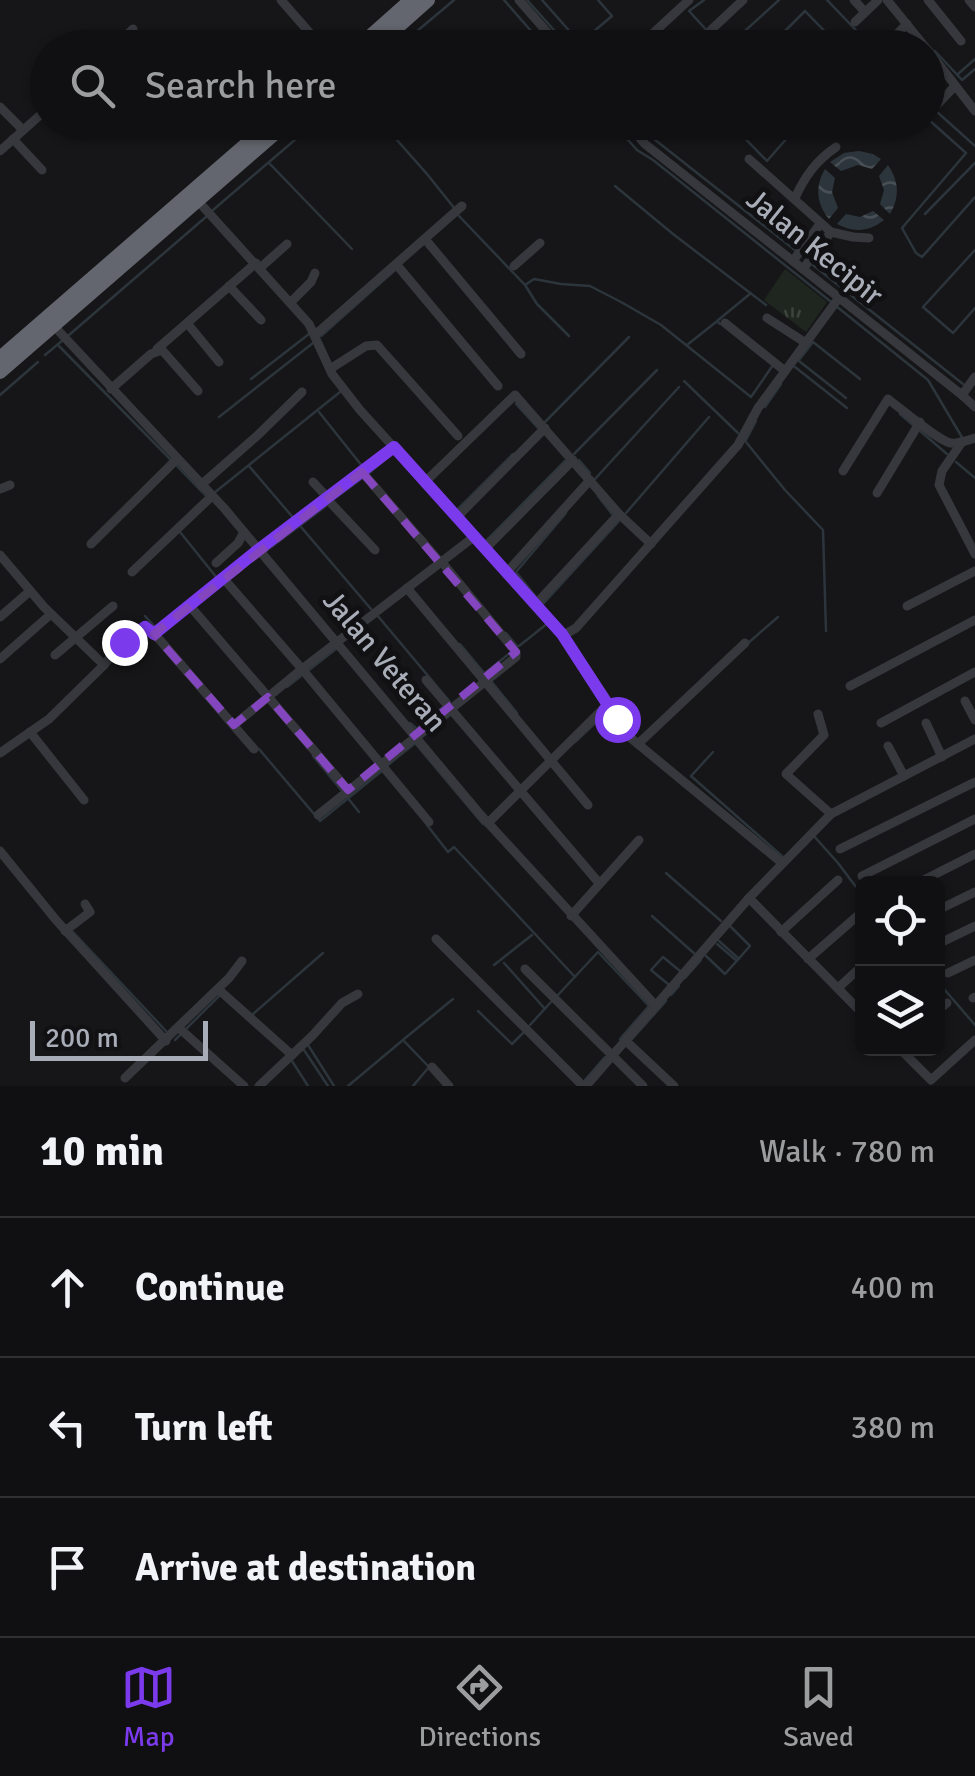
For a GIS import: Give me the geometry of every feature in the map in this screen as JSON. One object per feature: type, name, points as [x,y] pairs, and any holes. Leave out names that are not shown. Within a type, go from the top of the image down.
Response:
[{"type":"highway","points":[[377,30],[411,0]]},
{"type":"highway","points":[[394,30],[428,0]]},
{"type":"highway","points":[[0,372],[58,331],[79,296],[252,140]]},
{"type":"highway","points":[[2,351],[207,209],[271,140]]},
{"type":"street","points":[[281,0],[307,30]]},
{"type":"street","points":[[519,0],[545,30]]},
{"type":"street","points":[[670,0],[680,9]]},
{"type":"street","points":[[657,30],[689,0]]},
{"type":"street","points":[[711,30],[743,0]]},
{"type":"street","points":[[854,0],[865,12]]},
{"type":"street","points":[[855,22],[878,0]]},
{"type":"street","points":[[887,0],[912,30]]},
{"type":"street","points":[[928,0],[962,40]]},
{"type":"street","points":[[969,0],[975,7]]},
{"type":"street","points":[[901,30],[907,24]]},
{"type":"street","points":[[945,72],[975,112]]},
{"type":"street","points":[[945,97],[956,86]]},
{"type":"street","points":[[0,106],[23,130]]},
{"type":"street","points":[[0,151],[30,124]]},
{"type":"street","points":[[13,139],[42,170]]},
{"type":"street","name":"Jalan Kecipir","points":[[642,140],[793,260],[835,303],[970,394]]},
{"type":"street","points":[[794,198],[813,167],[836,147]]},
{"type":"street","points":[[749,159],[831,232],[869,238]]},
{"type":"street","points":[[315,336],[462,206]]},
{"type":"street","points":[[207,209],[291,302],[315,336],[330,370],[360,410],[564,634],[625,733],[782,862]]},
{"type":"street","points":[[793,260],[820,224]]},
{"type":"street","points":[[803,269],[831,232]]},
{"type":"street","points":[[425,238],[521,354]]},
{"type":"street","points":[[514,266],[540,243]]},
{"type":"street","points":[[111,389],[229,286],[287,244]]},
{"type":"street","points":[[396,264],[498,386]]},
{"type":"street","points":[[291,302],[311,282],[314,272]]},
{"type":"street","points":[[229,286],[262,320]]},
{"type":"street","points":[[564,634],[576,628],[738,445],[758,408],[835,303]]},
{"type":"street","points":[[767,318],[806,343]]},
{"type":"street","points":[[186,323],[219,362]]},
{"type":"street","points":[[724,323],[785,371]]},
{"type":"street","name":"Jalan Veteran","points":[[58,331],[244,532],[488,823],[656,1006]]},
{"type":"street","points":[[330,370],[366,346],[377,345],[458,436]]},
{"type":"street","points":[[154,351],[162,350],[198,391]]},
{"type":"street","points":[[202,485],[302,392]]},
{"type":"street","points":[[426,482],[515,395],[651,544]]},
{"type":"street","points":[[842,471],[888,400],[940,440],[952,444],[975,438]]},
{"type":"street","points":[[878,493],[920,422]]},
{"type":"street","points":[[457,516],[544,428]]},
{"type":"street","points":[[962,442],[942,471],[938,485],[975,554]]},
{"type":"street","points":[[154,634],[394,447]]},
{"type":"street","points":[[91,544],[177,460]]},
{"type":"street","points":[[486,548],[573,460]]},
{"type":"street","points":[[318,815],[516,657],[516,652],[452,574],[362,472]]},
{"type":"street","points":[[508,572],[590,480]]},
{"type":"street","points":[[313,482],[374,550]]},
{"type":"street","points":[[132,572],[212,496]]},
{"type":"street","points":[[536,604],[620,514]]},
{"type":"street","points":[[216,563],[244,532]]},
{"type":"street","points":[[234,725],[475,536]]},
{"type":"street","points":[[0,555],[104,666]]},
{"type":"street","points":[[908,606],[975,571]]},
{"type":"street","points":[[443,582],[452,574]]},
{"type":"street","points":[[224,579],[428,822]]},
{"type":"street","points":[[407,588],[588,805]]},
{"type":"street","points":[[0,617],[30,591]]},
{"type":"street","points":[[55,656],[113,606]]},
{"type":"street","points":[[190,606],[348,790]]},
{"type":"street","points":[[0,658],[52,614]]},
{"type":"street","points":[[850,686],[975,620]]},
{"type":"street","points":[[0,753],[49,719],[142,628],[154,634],[254,749]]},
{"type":"street","points":[[638,744],[744,643]]},
{"type":"street","points":[[881,723],[975,672]]},
{"type":"street","points":[[426,680],[600,883]]},
{"type":"street","points":[[965,701],[975,720]]},
{"type":"street","points":[[488,823],[609,703]]},
{"type":"street","points":[[818,714],[824,735],[786,774],[831,814]]},
{"type":"street","points":[[926,723],[942,756]]},
{"type":"street","points":[[30,732],[84,800]]},
{"type":"street","points":[[436,939],[585,1086],[749,898],[831,814],[975,739]]},
{"type":"street","points":[[350,750],[360,740]]},
{"type":"street","points":[[888,746],[904,776]]},
{"type":"street","points":[[840,849],[975,782]]},
{"type":"street","points":[[862,876],[975,819]]},
{"type":"street","points":[[570,916],[639,840]]},
{"type":"street","points":[[932,876],[975,854]]},
{"type":"street","points":[[2,856],[166,1041]]},
{"type":"street","points":[[782,932],[838,880]]},
{"type":"street","points":[[945,907],[975,892]]},
{"type":"street","points":[[749,898],[855,1006]]},
{"type":"street","points":[[65,930],[90,912],[85,904]]},
{"type":"street","points":[[808,959],[855,918]]},
{"type":"street","points":[[945,941],[975,926]]},
{"type":"street","points":[[125,1078],[218,989],[234,971],[238,958]]},
{"type":"street","points":[[948,973],[975,960]]},
{"type":"street","points":[[525,969],[643,1086]]},
{"type":"street","points":[[838,988],[855,972]]},
{"type":"street","points":[[218,989],[292,1054]]},
{"type":"street","points":[[259,1086],[342,1003],[358,994]]},
{"type":"street","points":[[180,1028],[244,1086]]},
{"type":"street","points":[[626,1040],[674,1086]]},
{"type":"street","points":[[907,1056],[931,1080],[975,1040]]},
{"type":"street","points":[[432,1067],[449,1086]]},
{"type":"highlighted area","points":[[362,472],[516,652],[348,790],[268,697],[234,725],[154,634]]},
{"type":"green space","points":[[785,269],[827,302],[806,332],[764,300]]},
{"type":"water","points":[[859,151],[881,159],[872,169],[858,165],[841,171],[830,162],[844,153]]},
{"type":"water","points":[[888,165],[897,189],[890,214],[880,204],[884,190],[879,176]]},
{"type":"water","points":[[825,169],[835,178],[832,192],[838,208],[829,219],[818,194]]},
{"type":"water","points":[[873,211],[884,220],[873,227],[855,230],[837,224],[846,214],[860,217]]},
{"type":"waterway","points":[[418,30],[454,0]]},
{"type":"waterway","points":[[504,0],[530,30]]},
{"type":"waterway","points":[[527,0],[554,30]]},
{"type":"waterway","points":[[542,0],[569,30]]},
{"type":"waterway","points":[[595,30],[612,16],[598,0]]},
{"type":"waterway","points":[[704,0],[689,11],[706,30]]},
{"type":"waterway","points":[[746,30],[779,0]]},
{"type":"waterway","points":[[827,0],[856,30]]},
{"type":"waterway","points":[[786,30],[805,11],[823,30]]},
{"type":"waterway","points":[[958,74],[975,59]]},
{"type":"waterway","points":[[945,62],[962,80],[975,69]]},
{"type":"waterway","points":[[945,119],[975,146]]},
{"type":"waterway","points":[[945,134],[966,153],[902,228],[916,253],[922,257],[975,197]]},
{"type":"waterway","points":[[213,210],[295,140]]},
{"type":"waterway","points":[[397,140],[455,209]]},
{"type":"waterway","points":[[628,140],[830,301]]},
{"type":"waterway","points":[[655,140],[795,250]]},
{"type":"waterway","points":[[747,140],[767,161],[785,140]]},
{"type":"waterway","points":[[925,214],[975,163]]},
{"type":"waterway","points":[[270,164],[352,249]]},
{"type":"waterway","points":[[615,186],[766,305]]},
{"type":"waterway","points":[[69,335],[207,216]]},
{"type":"waterway","points":[[459,216],[525,285],[534,279],[590,286],[661,325],[751,397],[773,365]]},
{"type":"waterway","points":[[975,250],[923,307],[953,333],[975,308]]},
{"type":"waterway","points":[[813,265],[963,384]]},
{"type":"waterway","points":[[321,336],[395,270]]},
{"type":"waterway","points":[[525,285],[537,304],[569,336]]},
{"type":"waterway","points":[[720,324],[717,321],[751,293]]},
{"type":"waterway","points":[[836,306],[928,380],[963,439]]},
{"type":"waterway","points":[[687,345],[716,322]]},
{"type":"waterway","points":[[251,379],[309,334]]},
{"type":"waterway","points":[[545,422],[629,337]]},
{"type":"waterway","points":[[45,355],[63,340]]},
{"type":"waterway","points":[[799,360],[813,342],[860,379]]},
{"type":"waterway","points":[[219,417],[313,343]]},
{"type":"waterway","points":[[59,346],[170,459]]},
{"type":"waterway","points":[[799,361],[846,398]]},
{"type":"waterway","points":[[0,395],[38,362]]},
{"type":"waterway","points":[[795,367],[847,408]]},
{"type":"waterway","points":[[574,454],[657,370]]},
{"type":"waterway","points":[[684,381],[738,433]]},
{"type":"waterway","points":[[765,407],[781,384]]},
{"type":"waterway","points":[[595,479],[679,387]]},
{"type":"waterway","points":[[214,493],[340,392]]},
{"type":"waterway","points":[[516,404],[538,428]]},
{"type":"waterway","points":[[319,412],[362,466]]},
{"type":"waterway","points":[[900,414],[913,425]]},
{"type":"waterway","points":[[626,513],[709,417]]},
{"type":"waterway","points":[[746,440],[756,421]]},
{"type":"waterway","points":[[919,430],[947,454]]},
{"type":"waterway","points":[[746,442],[823,530],[826,631]]},
{"type":"waterway","points":[[458,509],[513,454]]},
{"type":"waterway","points":[[368,474],[389,456]]},
{"type":"waterway","points":[[579,460],[590,473]]},
{"type":"waterway","points":[[486,541],[565,461]]},
{"type":"waterway","points":[[956,462],[975,478]]},
{"type":"waterway","points":[[177,466],[207,497]]},
{"type":"waterway","points":[[249,466],[371,609]]},
{"type":"waterway","points":[[334,499],[361,479]]},
{"type":"waterway","points":[[598,496],[612,514]]},
{"type":"waterway","points":[[266,551],[326,506]]},
{"type":"waterway","points":[[536,597],[516,572],[566,513]]},
{"type":"waterway","points":[[543,604],[619,521]]},
{"type":"waterway","points":[[180,532],[217,578]]},
{"type":"waterway","points":[[230,579],[258,556]]},
{"type":"waterway","points":[[377,615],[450,702]]},
{"type":"waterway","points":[[145,616],[155,627]]},
{"type":"waterway","points":[[747,644],[778,617]]},
{"type":"waterway","points":[[519,646],[548,623]]},
{"type":"waterway","points":[[506,633],[517,646]]},
{"type":"waterway","points":[[460,644],[485,674]]},
{"type":"waterway","points":[[309,670],[336,649]]},
{"type":"waterway","points":[[485,673],[510,653]]},
{"type":"waterway","points":[[287,687],[301,676]]},
{"type":"waterway","points":[[491,681],[517,713]]},
{"type":"waterway","points":[[410,723],[417,729],[443,707]]},
{"type":"waterway","points":[[575,742],[609,710]]},
{"type":"waterway","points":[[422,737],[450,715]]},
{"type":"waterway","points":[[415,743],[483,824]]},
{"type":"waterway","points":[[388,765],[414,744]]},
{"type":"waterway","points":[[259,749],[320,821],[383,770]]},
{"type":"waterway","points":[[713,752],[691,776],[781,859]]},
{"type":"waterway","points":[[313,756],[342,791]]},
{"type":"waterway","points":[[347,797],[359,812]]},
{"type":"waterway","points":[[427,825],[448,852],[454,847],[575,977]]},
{"type":"waterway","points":[[813,835],[855,886]]},
{"type":"waterway","points":[[666,873],[721,921]]},
{"type":"waterway","points":[[652,916],[696,955]]},
{"type":"waterway","points":[[706,956],[725,974],[750,946],[730,926]]},
{"type":"waterway","points":[[73,932],[166,1031]]},
{"type":"waterway","points":[[494,965],[532,935]]},
{"type":"waterway","points":[[719,941],[739,959]]},
{"type":"waterway","points":[[717,944],[737,961]]},
{"type":"waterway","points":[[557,996],[598,952],[649,1006],[620,1039]]},
{"type":"waterway","points":[[253,1014],[323,953]]},
{"type":"waterway","points":[[668,984],[651,970],[663,957],[680,971]]},
{"type":"waterway","points":[[685,978],[701,960]]},
{"type":"waterway","points":[[504,963],[545,1009]]},
{"type":"waterway","points":[[671,995],[679,986]]},
{"type":"waterway","points":[[945,990],[975,1025]]},
{"type":"waterway","points":[[187,1028],[221,994]]},
{"type":"waterway","points":[[404,1039],[453,999]]},
{"type":"waterway","points":[[632,1039],[666,1001]]},
{"type":"waterway","points":[[530,1025],[551,1002]]},
{"type":"waterway","points":[[478,1011],[512,1044],[525,1031]]},
{"type":"waterway","points":[[175,1040],[180,1035]]},
{"type":"waterway","points":[[348,1086],[403,1040],[429,1067],[413,1086]]},
{"type":"waterway","points":[[308,1045],[334,1086]]},
{"type":"waterway","points":[[304,1050],[328,1086]]},
{"type":"waterway","points":[[585,1080],[605,1057]]},
{"type":"waterway","points":[[292,1061],[308,1086]]},
{"type":"route","points":[[124,642],[145,627],[154,634],[394,447],[562,634],[617,719]]}]
